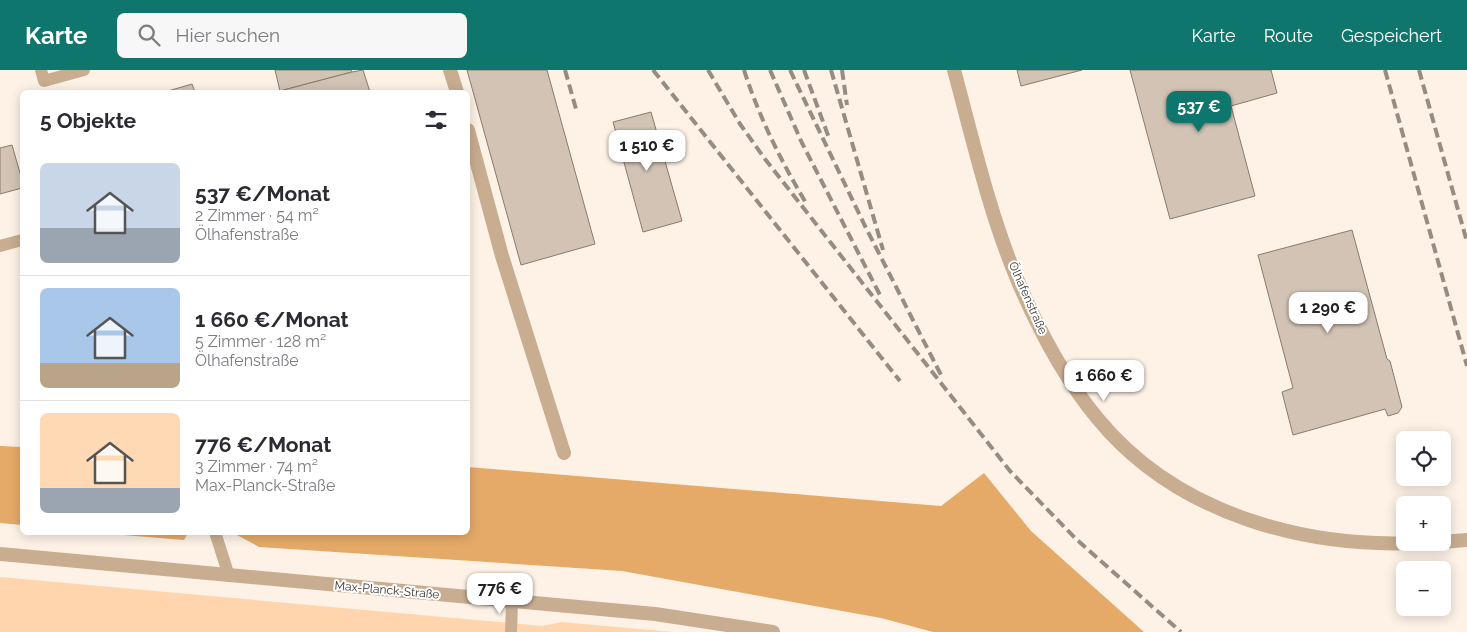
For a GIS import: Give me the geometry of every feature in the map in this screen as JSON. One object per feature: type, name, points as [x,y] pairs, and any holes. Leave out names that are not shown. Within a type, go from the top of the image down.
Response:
[{"type":"street","points":[[450,70],[456,90]]},
{"type":"street","name":"Ölhafenstraße","points":[[954,70],[981,168],[1016,278],[1037,323],[1065,373],[1099,420],[1142,462],[1183,491],[1250,522],[1336,542],[1396,544]]},
{"type":"street","points":[[470,137],[502,256],[564,453]]},
{"type":"street","points":[[1451,541],[1467,540]]},
{"type":"street","name":"Max-Planck-Straße","points":[[0,554],[512,603],[655,614],[774,632]]},
{"type":"lane","points":[[41,70],[44,81],[84,70]]},
{"type":"lane","points":[[0,246],[20,241]]},
{"type":"lane","points":[[216,535],[229,576]]},
{"type":"lane","points":[[511,632],[512,603]]},
{"type":"shaded area","points":[[0,446],[20,447],[20,525],[0,523]]},
{"type":"shaded area","points":[[470,467],[941,506],[984,473],[1031,531],[1144,632],[933,632],[881,618],[622,571],[259,547],[237,535],[470,535]]},
{"type":"shaded area","points":[[123,535],[187,535],[184,540]]},
{"type":"shaded area","points":[[0,577],[543,626],[561,622],[673,632],[0,632]]},
{"type":"building","points":[[275,70],[351,70],[352,72],[284,90],[280,90]]},
{"type":"building","points":[[363,70],[369,90],[284,90]]},
{"type":"building","points":[[467,70],[547,70],[595,244],[521,265]]},
{"type":"building","points":[[1017,70],[1082,70],[1021,86]]},
{"type":"building","points":[[1130,70],[1271,70],[1277,93],[1231,106],[1255,196],[1170,219]]},
{"type":"building","points":[[192,84],[194,90],[171,90]]},
{"type":"building","points":[[651,112],[682,221],[643,232],[613,122]]},
{"type":"building","points":[[12,145],[20,173],[20,189],[0,194],[0,148]]},
{"type":"building","points":[[1352,230],[1402,407],[1398,413],[1388,416],[1385,409],[1293,435],[1282,392],[1293,388],[1258,255]]},
{"type":"railway","points":[[565,70],[576,109]]},
{"type":"railway","points":[[653,70],[900,381]]},
{"type":"railway","points":[[708,70],[740,124],[765,159],[1010,471],[1076,539],[1181,632]]},
{"type":"railway","points":[[744,70],[756,105],[771,138],[806,203]]},
{"type":"railway","points":[[770,70],[802,143],[882,299]]},
{"type":"railway","points":[[790,70],[864,224],[941,375]]},
{"type":"railway","points":[[804,70],[829,138]]},
{"type":"railway","points":[[831,70],[883,250]]},
{"type":"railway","points":[[842,70],[847,105]]},
{"type":"railway","points":[[1385,70],[1467,366]]},
{"type":"railway","points":[[1419,70],[1467,242]]}]
